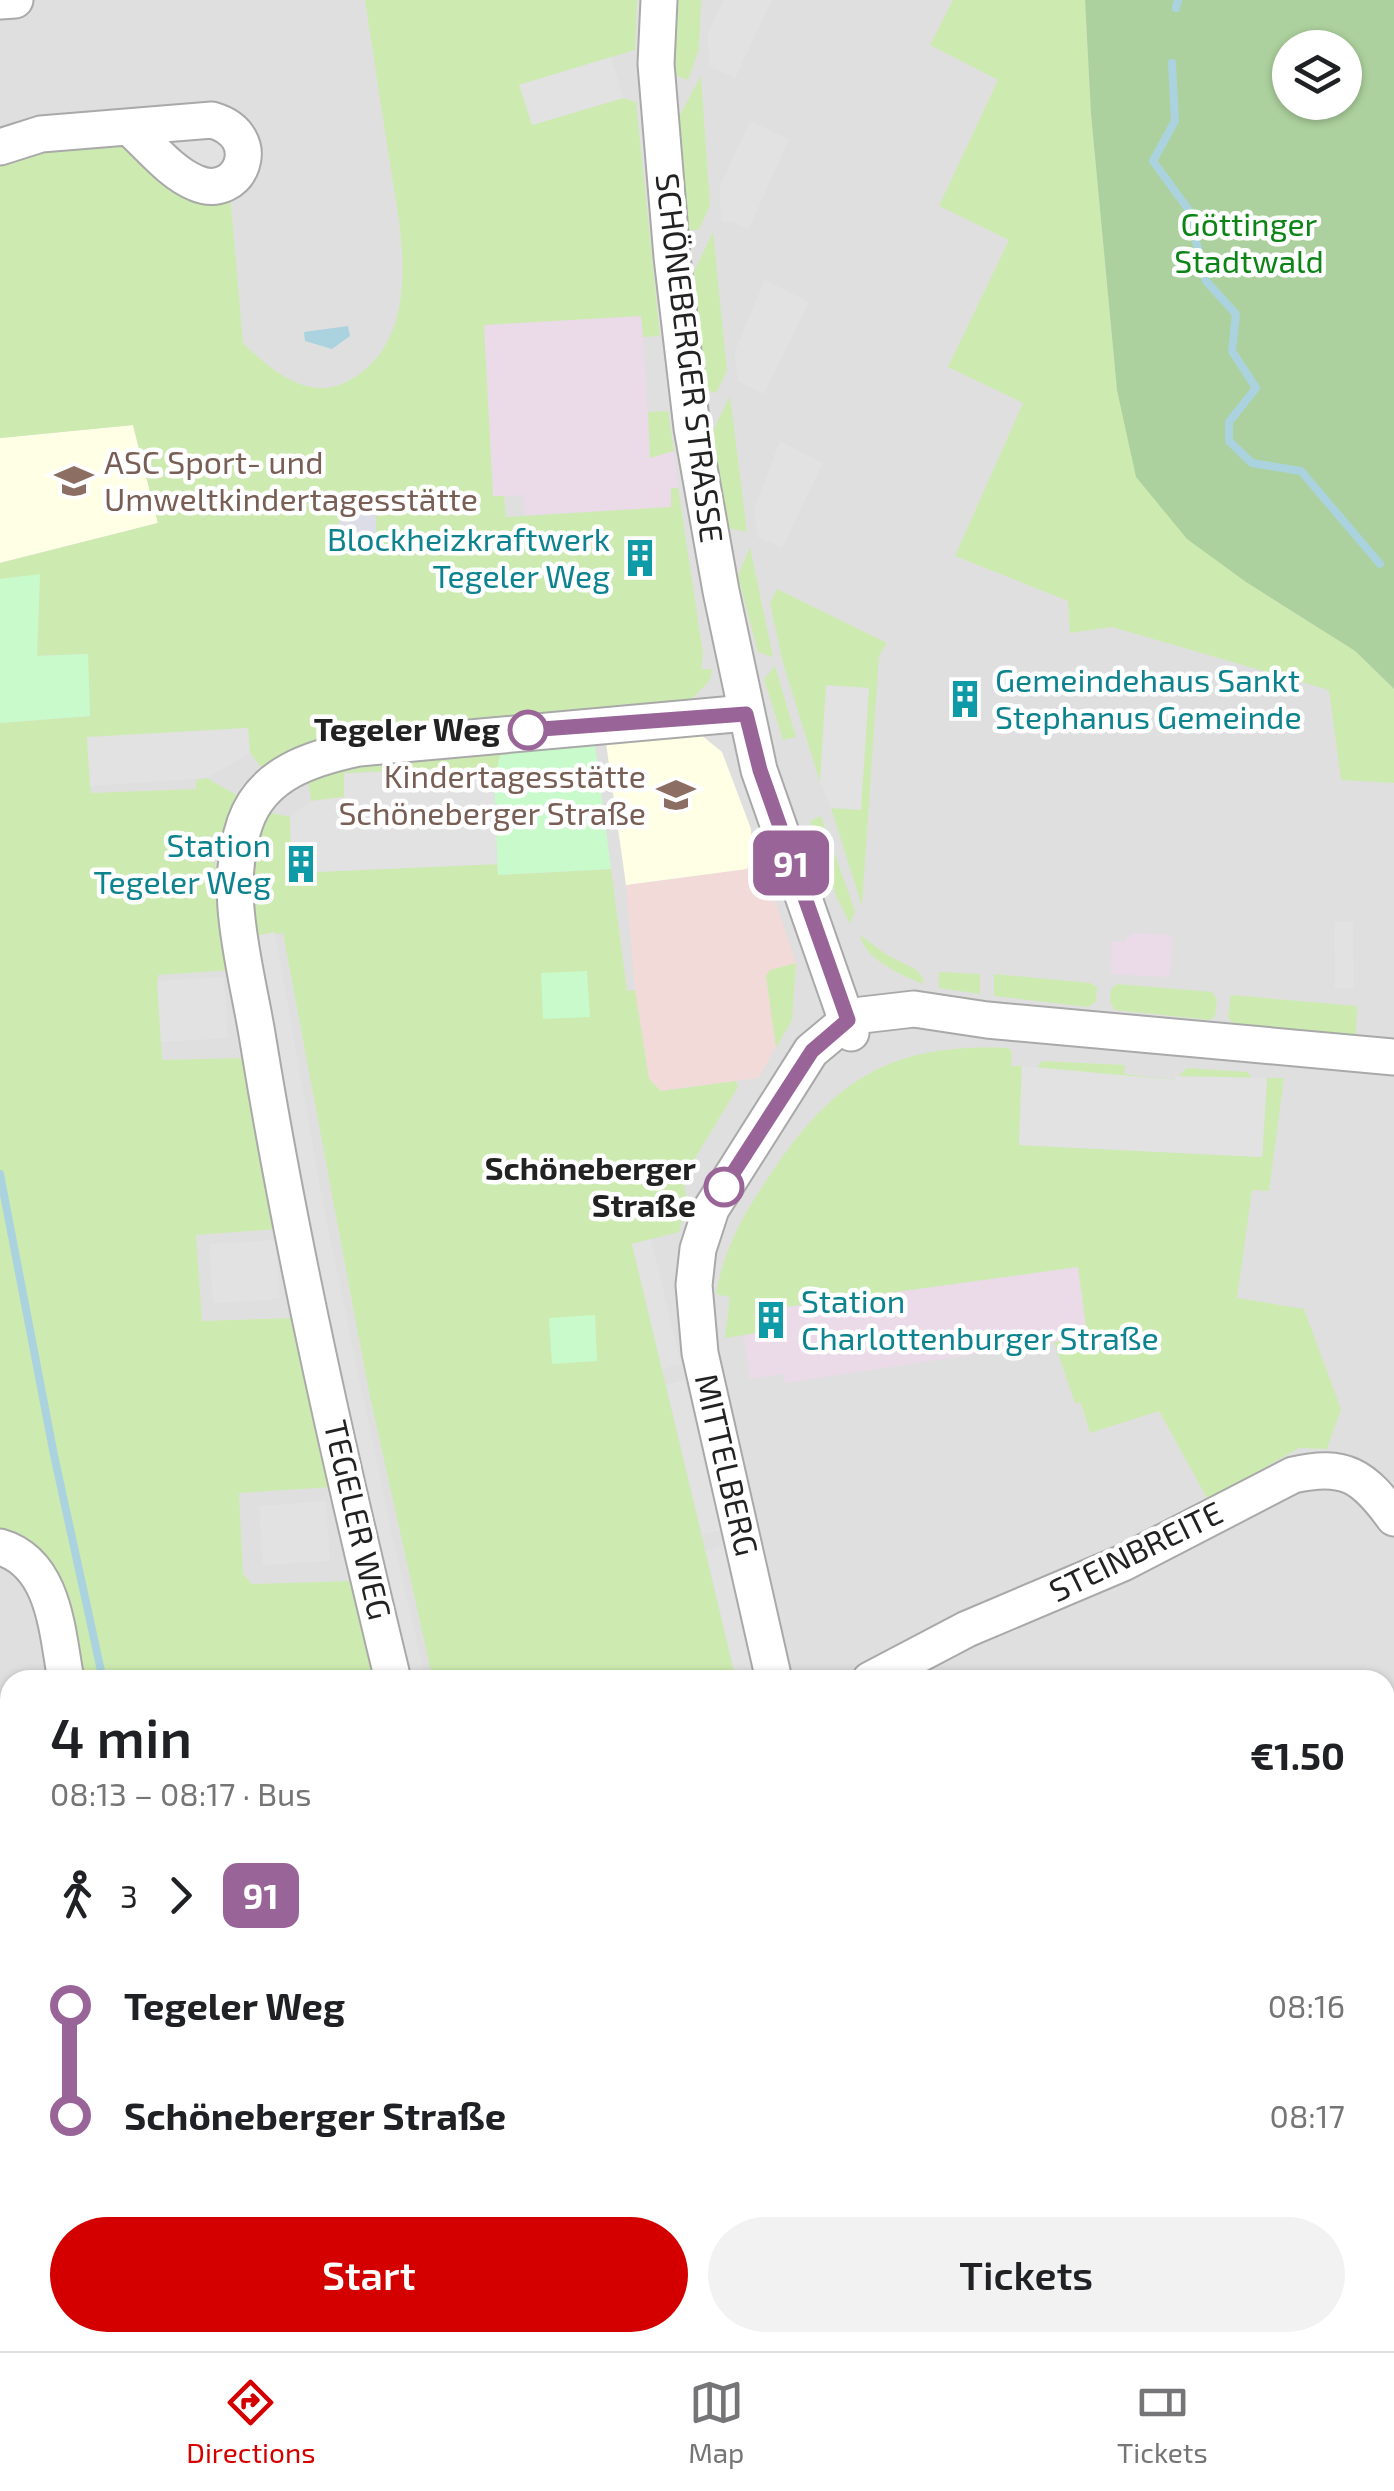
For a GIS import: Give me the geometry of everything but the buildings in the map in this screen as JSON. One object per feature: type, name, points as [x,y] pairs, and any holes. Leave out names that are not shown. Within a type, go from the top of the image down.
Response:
[{"type":"street","points":[[0,1],[16,0]]},
{"type":"street","name":"SCHÖNEBERGER STRASSE","points":[[659,0],[658,104],[690,414],[721,590],[760,770],[857,1024]]},
{"type":"street","points":[[0,147],[41,134],[130,127]]},
{"type":"street","name":"TEGELER WEG","points":[[391,1670],[293,1232],[262,1062],[234,894],[236,854],[246,820],[259,792],[285,773],[318,757],[358,748],[746,714]]},
{"type":"street","points":[[857,1024],[987,1020],[1394,1058]]},
{"type":"street","name":"MITTELBERG","points":[[772,1670],[700,1353],[694,1310],[698,1249],[711,1209],[812,1051],[857,1024]]},
{"type":"street","name":"STEINBREITE","points":[[889,1670],[967,1630],[1123,1563],[1293,1475],[1335,1470],[1356,1477],[1375,1491],[1394,1518]]},
{"type":"street","points":[[10,1550],[30,1562],[45,1584],[64,1670]]},
{"type":"shaded area","points":[[0,0],[1085,0],[1136,477],[1394,689],[1394,1670],[0,1670]]},
{"type":"shaded area","points":[[724,0],[772,0],[735,78],[709,66],[708,33]]},
{"type":"shaded area","points":[[611,57],[623,98],[532,125],[519,85]]},
{"type":"shaded area","points":[[750,121],[789,139],[748,230],[721,221],[719,188]]},
{"type":"shaded area","points":[[210,130],[233,151],[212,177],[167,137]]},
{"type":"shaded area","points":[[765,280],[809,302],[764,394],[738,381],[734,353]]},
{"type":"shaded area","points":[[642,316],[650,457],[674,451],[678,488],[671,488],[672,507],[525,515],[523,495],[493,497],[483,325]]},
{"type":"shaded area","name":"ASC Sport- und Umweltkindertagesstätte","points":[[133,425],[158,523],[0,563],[0,438]]},
{"type":"shaded area","points":[[780,441],[823,463],[782,548],[758,537],[754,509]]},
{"type":"shaded area","points":[[339,509],[376,509],[376,541],[339,541]]},
{"type":"shaded area","points":[[826,685],[869,688],[861,810],[831,808],[820,782]]},
{"type":"shaded area","points":[[248,728],[250,753],[207,778],[90,786],[87,737]]},
{"type":"shaded area","name":"Kindertagesstätte Schöneberger Straße","points":[[700,734],[722,752],[751,829],[747,869],[626,885],[606,743]]},
{"type":"shaded area","points":[[493,767],[497,864],[292,873],[290,817],[311,801],[344,797],[344,774]]},
{"type":"shaded area","points":[[751,829],[796,963],[792,1020],[758,1078],[660,1091],[649,1079],[635,990],[626,885],[747,869]]},
{"type":"shaded area","points":[[1334,922],[1353,922],[1354,988],[1335,988]]},
{"type":"shaded area","points":[[275,932],[325,1214],[424,1670],[403,1670],[315,1260],[254,936]]},
{"type":"shaded area","points":[[1134,933],[1172,935],[1170,977],[1111,974],[1112,941],[1126,942]]},
{"type":"shaded area","points":[[224,977],[228,1038],[161,1042],[157,981]]},
{"type":"shaded area","points":[[1022,1066],[1175,1080],[1175,1076],[1267,1078],[1262,1157],[1019,1145]]},
{"type":"shaded area","points":[[651,1239],[681,1364],[662,1369],[632,1244]]},
{"type":"shaded area","points":[[276,1240],[280,1299],[213,1303],[209,1244]]},
{"type":"shaded area","points":[[1078,1267],[1088,1337],[785,1383],[784,1374],[750,1379],[744,1335],[757,1333],[754,1312]]},
{"type":"shaded area","points":[[685,1380],[721,1530],[702,1535],[666,1385]]},
{"type":"shaded area","points":[[326,1501],[330,1561],[263,1565],[259,1506]]},
{"type":"shaded area","points":[[725,1546],[754,1670],[734,1670],[706,1551]]},
{"type":"green space","points":[[365,0],[637,0],[635,50],[520,85],[532,125],[623,98],[636,102],[660,336],[643,337],[641,316],[484,325],[493,496],[504,496],[506,517],[671,507],[671,488],[678,488],[703,653],[701,669],[712,669],[710,680],[689,702],[308,744],[287,751],[262,768],[250,753],[247,728],[87,738],[91,793],[196,789],[196,780],[207,778],[238,796],[225,833],[211,836],[231,970],[158,975],[162,1060],[246,1058],[278,1229],[196,1235],[202,1321],[295,1318],[332,1487],[239,1493],[243,1574],[252,1584],[352,1581],[372,1670],[76,1670],[55,1575],[33,1545],[0,1531],[0,723],[90,716],[87,654],[37,656],[40,575],[0,579],[0,563],[158,523],[133,425],[0,438],[0,159],[110,135],[230,193],[243,343],[265,363],[304,386],[333,387],[348,381],[373,362],[390,337],[401,298],[398,217]]},
{"type":"green space","points":[[674,0],[701,0],[699,49],[688,80],[671,74]]},
{"type":"green space","points":[[953,0],[1085,0],[1091,114],[1117,390],[1246,582],[1355,651],[1394,689],[1394,783],[1341,780],[1329,690],[1112,627],[1070,633],[1068,601],[955,556],[1023,403],[948,367],[1009,240],[939,206],[998,80],[930,45]]},
{"type":"green space","name":"Göttinger Stadtwald","points":[[1085,0],[1394,0],[1394,689],[1355,651],[1246,582],[1187,539],[1136,477],[1117,390],[1091,114]]},
{"type":"green space","points":[[701,76],[710,206],[699,229],[691,231],[684,226],[675,124]]},
{"type":"green space","points":[[713,232],[727,371],[716,393],[704,389],[690,280]]},
{"type":"green space","points":[[730,396],[747,532],[728,528],[711,435]]},
{"type":"green space","points":[[668,411],[674,451],[650,458],[648,412]]},
{"type":"green space","points":[[750,547],[773,657],[758,652],[738,576]]},
{"type":"green space","points":[[40,574],[37,656],[88,654],[90,716],[0,723],[0,579]]},
{"type":"green space","points":[[777,589],[887,643],[879,656],[862,906],[831,808],[861,809],[823,772],[820,782],[783,663],[770,603]]},
{"type":"green space","points":[[775,666],[796,737],[783,740],[764,679]]},
{"type":"green space","points":[[595,745],[494,780],[493,767],[344,773],[345,797],[311,801],[308,780],[337,767]]},
{"type":"green space","points":[[595,745],[611,869],[498,875],[494,780],[501,752]]},
{"type":"green space","points":[[268,812],[290,817],[292,873],[497,864],[498,875],[611,869],[627,991],[635,990],[649,1079],[661,1091],[736,1081],[738,1087],[683,1178],[687,1201],[679,1232],[632,1244],[734,1670],[431,1670],[369,1392],[283,933],[251,937],[253,848]]},
{"type":"green space","points":[[821,816],[855,911],[850,924],[810,821]]},
{"type":"green space","points":[[860,935],[917,970],[923,984],[876,959]]},
{"type":"green space","points":[[796,963],[792,1020],[776,1048],[766,976],[770,970]]},
{"type":"green space","points":[[587,971],[590,1017],[543,1019],[541,973]]},
{"type":"green space","points":[[939,972],[980,974],[980,994],[939,988]]},
{"type":"green space","points":[[994,974],[1090,983],[1097,987],[1096,1002],[1088,1007],[994,996]]},
{"type":"green space","points":[[1117,984],[1212,992],[1217,999],[1215,1016],[1210,1020],[1115,1010],[1110,1001],[1111,989]]},
{"type":"green space","points":[[1231,995],[1357,1006],[1356,1037],[1233,1024],[1228,1017]]},
{"type":"green space","points":[[1008,1048],[1012,1052],[1011,1066],[1022,1066],[1019,1145],[1262,1157],[1267,1078],[1284,1078],[1269,1191],[1252,1190],[1237,1298],[1304,1309],[1341,1409],[1327,1449],[1299,1448],[1208,1500],[1159,1411],[1090,1433],[1054,1342],[1087,1336],[1078,1267],[755,1311],[757,1333],[725,1338],[730,1297],[716,1294],[730,1246],[761,1189],[818,1114],[843,1091],[898,1061],[930,1052]]},
{"type":"green space","points":[[1042,1061],[1125,1065],[1124,1074],[1175,1080],[1187,1068],[1247,1072],[1251,1077],[1249,1109],[1036,1069]]},
{"type":"green space","points":[[595,1315],[597,1361],[552,1364],[549,1318]]},
{"type":"water","points":[[348,326],[350,336],[332,349],[305,341],[304,332]]},
{"type":"waterway","points":[[1176,8],[1178,0]]},
{"type":"waterway","points":[[1172,63],[1175,121],[1153,161],[1188,209],[1206,281],[1236,314],[1232,351],[1256,388],[1229,422],[1229,441],[1252,463],[1301,471],[1380,564]]},
{"type":"waterway","points":[[0,1174],[54,1455],[101,1670]]},
{"type":"bus line","name":"91","points":[[528,730],[746,714],[760,770],[848,1020],[812,1051],[724,1187]]},
{"type":"place","name":"ASC Sport- und Umweltkindertagesstätte","points":[[74,481]]},
{"type":"place","name":"Blockheizkraftwerk Tegeler Weg","points":[[640,558]]},
{"type":"place","name":"Gemeindehaus Sankt Stephanus Gemeinde","points":[[965,699]]},
{"type":"place","name":"Tegeler Weg","points":[[528,730]]},
{"type":"place","name":"Kindertagesstätte Schöneberger Straße","points":[[676,795]]},
{"type":"place","name":"Station Tegeler Weg","points":[[301,864]]},
{"type":"place","name":"Schöneberger Straße","points":[[724,1187]]},
{"type":"place","name":"Station Charlottenburger Straße","points":[[771,1320]]}]
